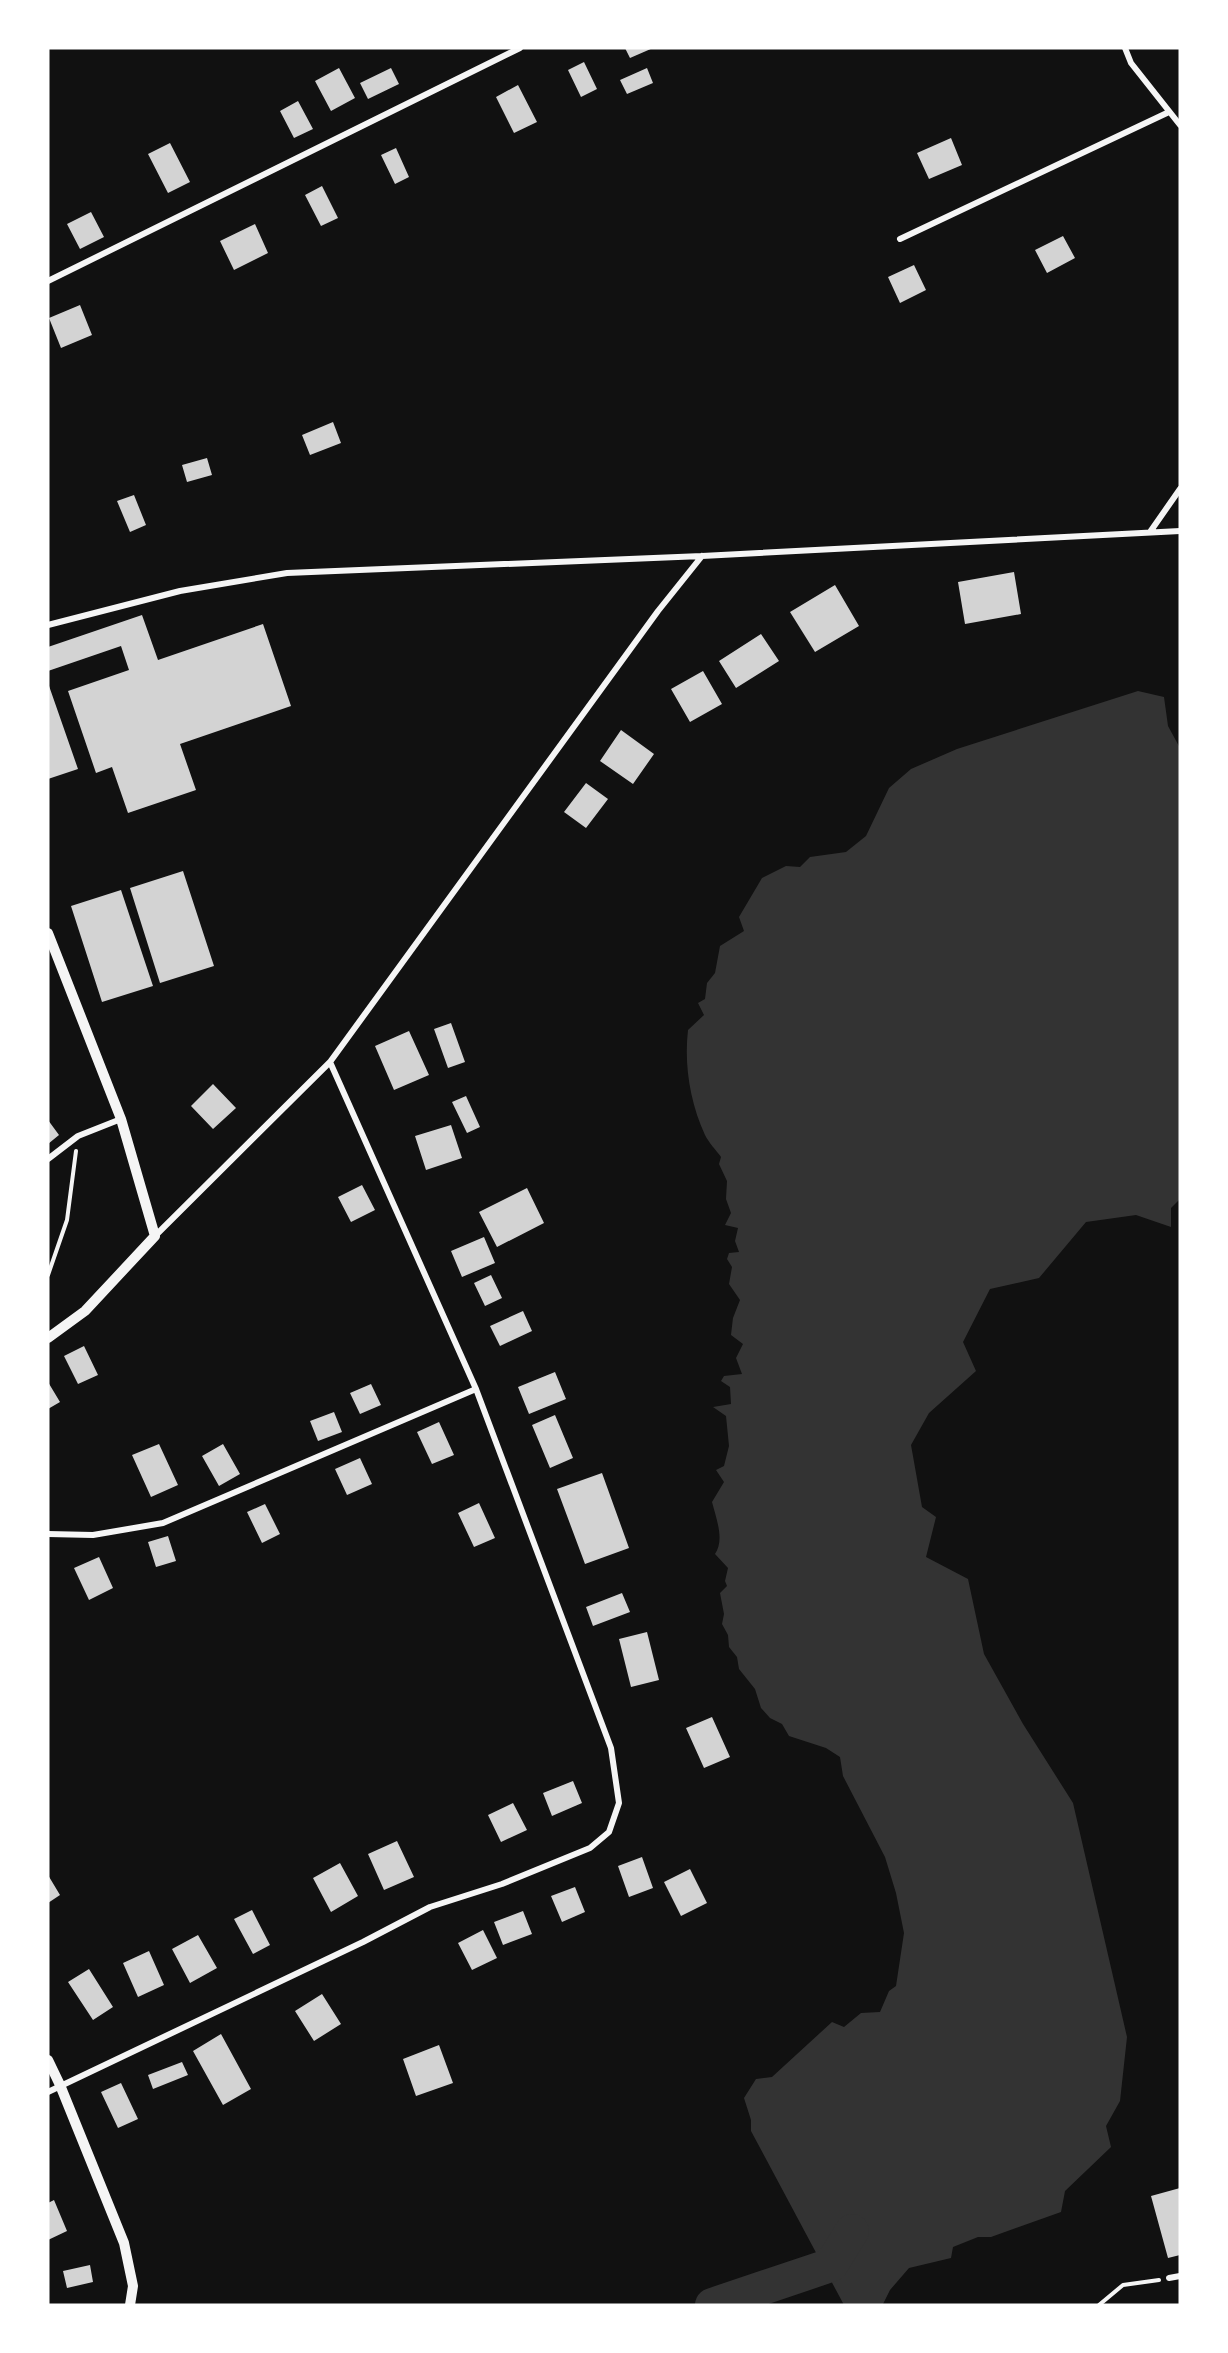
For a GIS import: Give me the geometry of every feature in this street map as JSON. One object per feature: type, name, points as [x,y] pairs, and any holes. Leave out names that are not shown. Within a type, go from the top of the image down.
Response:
[{"type":"street","points":[[48,281],[520,48]]},
{"type":"street","points":[[1125,48],[1131,63],[1180,125]]},
{"type":"street","points":[[900,238],[1169,112]]},
{"type":"street","points":[[1150,532],[1180,489]]},
{"type":"street","points":[[48,625],[180,591],[287,573],[702,556],[1180,531]]},
{"type":"street","points":[[48,1338],[85,1311],[155,1236],[330,1062],[658,610],[702,556]]},
{"type":"street","points":[[48,933],[121,1119],[155,1236]]},
{"type":"street","points":[[48,2092],[363,1942],[430,1907],[502,1884],[590,1848],[609,1832],[619,1803],[611,1748],[476,1389],[330,1062]]},
{"type":"street","points":[[48,1159],[78,1136],[121,1119]]},
{"type":"street","points":[[48,1534],[93,1535],[163,1523],[476,1389]]},
{"type":"street","points":[[48,2060],[124,2243],[133,2286],[130,2305]]},
{"type":"street","points":[[1169,2278],[1180,2276]]},
{"type":"path","points":[[48,1275],[66,1220],[78,1136]]},
{"type":"path","points":[[1099,2305],[1123,2285],[1169,2278]]},
{"type":"shaded area","points":[[1138,691],[1164,697],[1168,726],[1180,748],[1180,1199],[1171,1208],[1171,1227],[1136,1215],[1086,1222],[1039,1278],[990,1289],[963,1342],[976,1371],[929,1413],[911,1445],[922,1507],[936,1517],[926,1557],[968,1579],[984,1654],[1023,1724],[1073,1803],[1127,2037],[1120,2101],[1106,2126],[1111,2147],[1065,2191],[1061,2212],[991,2237],[978,2237],[953,2247],[951,2258],[909,2268],[890,2290],[883,2304],[844,2305],[751,2131],[751,2120],[744,2098],[756,2079],[772,2077],[832,2022],[844,2027],[861,2013],[880,2012],[889,1991],[896,1986],[904,1933],[896,1893],[885,1857],[843,1776],[840,1757],[826,1748],[789,1736],[782,1724],[770,1718],[761,1708],[755,1689],[739,1669],[737,1657],[729,1647],[728,1635],[722,1624],[724,1614],[720,1593],[727,1586],[725,1581],[728,1568],[715,1554],[720,1536],[712,1502],[724,1482],[716,1470],[724,1466],[729,1446],[726,1416],[713,1407],[731,1404],[730,1387],[721,1381],[724,1376],[742,1374],[736,1358],[743,1344],[731,1335],[733,1318],[740,1300],[729,1284],[732,1267],[727,1259],[729,1253],[739,1252],[735,1241],[738,1228],[725,1225],[731,1213],[726,1199],[727,1181],[719,1164],[721,1157],[705,1135],[692,1097],[687,1057],[688,1030],[704,1015],[698,1003],[705,999],[707,983],[715,973],[720,946],[744,931],[739,917],[762,878],[786,866],[800,867],[810,857],[846,852],[866,836],[889,788],[911,769],[957,749]]},
{"type":"building","points":[[625,48],[653,48],[630,58]]},
{"type":"building","points":[[584,62],[597,89],[581,97],[568,70]]},
{"type":"building","points":[[339,68],[355,98],[331,111],[315,81]]},
{"type":"building","points":[[391,68],[399,84],[368,99],[360,83]]},
{"type":"building","points":[[647,68],[653,83],[627,94],[620,80]]},
{"type":"building","points":[[518,85],[537,122],[514,133],[496,97]]},
{"type":"building","points":[[298,101],[313,129],[294,138],[280,111]]},
{"type":"building","points":[[951,138],[962,165],[929,179],[917,153]]},
{"type":"building","points":[[170,143],[190,182],[168,193],[148,154]]},
{"type":"building","points":[[396,148],[409,177],[395,184],[381,155]]},
{"type":"building","points":[[322,186],[338,218],[321,226],[305,195]]},
{"type":"building","points":[[91,212],[104,237],[80,249],[67,224]]},
{"type":"building","points":[[255,224],[268,253],[234,270],[220,241]]},
{"type":"building","points":[[1063,236],[1075,258],[1047,273],[1035,250]]},
{"type":"building","points":[[914,265],[926,290],[900,303],[888,277]]},
{"type":"building","points":[[80,305],[92,335],[61,348],[49,318]]},
{"type":"building","points":[[333,422],[341,443],[310,455],[302,435]]},
{"type":"building","points":[[207,458],[212,475],[187,482],[182,465]]},
{"type":"building","points":[[134,495],[146,525],[130,532],[117,501]]},
{"type":"building","points":[[1014,572],[1021,614],[965,624],[958,582]]},
{"type":"building","points":[[835,585],[859,626],[815,652],[790,612]]},
{"type":"building","points":[[142,615],[158,660],[263,624],[291,706],[180,744],[196,790],[128,813],[112,767],[96,773],[68,691],[129,670],[121,646],[48,671],[48,647]]},
{"type":"building","points":[[761,634],[779,661],[736,688],[719,661]]},
{"type":"building","points":[[703,671],[722,704],[690,722],[671,689]]},
{"type":"building","points":[[48,683],[78,769],[48,779]]},
{"type":"building","points":[[621,730],[654,754],[633,784],[600,761]]},
{"type":"building","points":[[586,783],[608,799],[586,828],[564,812]]},
{"type":"building","points":[[183,871],[214,966],[160,983],[130,888]]},
{"type":"building","points":[[121,890],[153,986],[102,1002],[71,906]]},
{"type":"building","points":[[451,1023],[465,1062],[448,1068],[434,1029]]},
{"type":"building","points":[[409,1031],[429,1075],[394,1090],[375,1046]]},
{"type":"building","points":[[213,1084],[236,1108],[213,1129],[191,1106]]},
{"type":"building","points":[[466,1096],[480,1127],[467,1133],[452,1102]]},
{"type":"building","points":[[48,1120],[59,1135],[48,1144]]},
{"type":"building","points":[[451,1125],[462,1158],[426,1170],[415,1136]]},
{"type":"building","points":[[362,1185],[375,1210],[351,1222],[338,1197]]},
{"type":"building","points":[[527,1188],[544,1223],[497,1247],[479,1212]]},
{"type":"building","points":[[484,1237],[495,1263],[462,1277],[451,1251]]},
{"type":"building","points":[[491,1275],[502,1298],[485,1306],[474,1283]]},
{"type":"building","points":[[523,1311],[532,1331],[500,1346],[490,1326]]},
{"type":"building","points":[[84,1346],[98,1375],[78,1384],[64,1356]]},
{"type":"building","points":[[555,1372],[566,1399],[529,1414],[518,1387]]},
{"type":"building","points":[[48,1382],[60,1402],[48,1409]]},
{"type":"building","points":[[371,1384],[381,1405],[360,1414],[350,1393]]},
{"type":"building","points":[[334,1412],[342,1432],[318,1441],[310,1421]]},
{"type":"building","points":[[555,1415],[573,1458],[550,1468],[532,1425]]},
{"type":"building","points":[[439,1422],[454,1455],[432,1464],[417,1432]]},
{"type":"building","points":[[159,1444],[178,1485],[151,1497],[132,1455]]},
{"type":"building","points":[[223,1444],[240,1474],[219,1486],[202,1456]]},
{"type":"building","points":[[360,1458],[372,1484],[347,1495],[335,1469]]},
{"type":"building","points":[[602,1473],[629,1548],[585,1564],[557,1489]]},
{"type":"building","points":[[479,1503],[495,1538],[474,1547],[458,1513]]},
{"type":"building","points":[[265,1504],[280,1534],[262,1543],[247,1512]]},
{"type":"building","points":[[168,1536],[176,1561],[156,1567],[148,1542]]},
{"type":"building","points":[[99,1557],[113,1588],[89,1600],[74,1568]]},
{"type":"building","points":[[622,1593],[630,1612],[593,1626],[586,1607]]},
{"type":"building","points":[[647,1632],[659,1680],[631,1687],[619,1639]]},
{"type":"building","points":[[712,1717],[730,1757],[704,1768],[686,1728]]},
{"type":"building","points":[[573,1781],[582,1803],[552,1816],[543,1793]]},
{"type":"building","points":[[513,1803],[527,1830],[501,1842],[488,1815]]},
{"type":"building","points":[[397,1841],[414,1877],[384,1890],[368,1854]]},
{"type":"building","points":[[642,1857],[653,1888],[629,1897],[618,1866]]},
{"type":"building","points":[[340,1863],[358,1896],[331,1912],[313,1878]]},
{"type":"building","points":[[690,1869],[707,1903],[681,1916],[664,1882]]},
{"type":"building","points":[[48,1875],[60,1895],[48,1903]]},
{"type":"building","points":[[575,1887],[585,1912],[562,1922],[551,1896]]},
{"type":"building","points":[[252,1910],[270,1945],[253,1954],[234,1919]]},
{"type":"building","points":[[523,1911],[532,1934],[503,1945],[494,1922]]},
{"type":"building","points":[[483,1930],[497,1958],[472,1970],[458,1943]]},
{"type":"building","points":[[198,1935],[217,1968],[190,1983],[172,1949]]},
{"type":"building","points":[[149,1951],[164,1985],[138,1997],[123,1963]]},
{"type":"building","points":[[89,1969],[113,2007],[93,2020],[68,1982]]},
{"type":"building","points":[[322,1994],[341,2024],[314,2041],[295,2011]]},
{"type":"building","points":[[221,2034],[251,2089],[223,2105],[193,2051]]},
{"type":"building","points":[[439,2045],[453,2083],[416,2096],[403,2059]]},
{"type":"building","points":[[182,2062],[188,2075],[153,2089],[148,2075]]},
{"type":"building","points":[[121,2083],[138,2119],[118,2128],[101,2092]]},
{"type":"building","points":[[1180,2188],[1180,2255],[1168,2258],[1151,2196]]},
{"type":"building","points":[[54,2200],[67,2231],[48,2240],[48,2203]]},
{"type":"building","points":[[90,2265],[93,2282],[67,2288],[63,2271]]},
{"type":"waterway","points":[[712,2305],[831,2265],[852,2231]]}]
